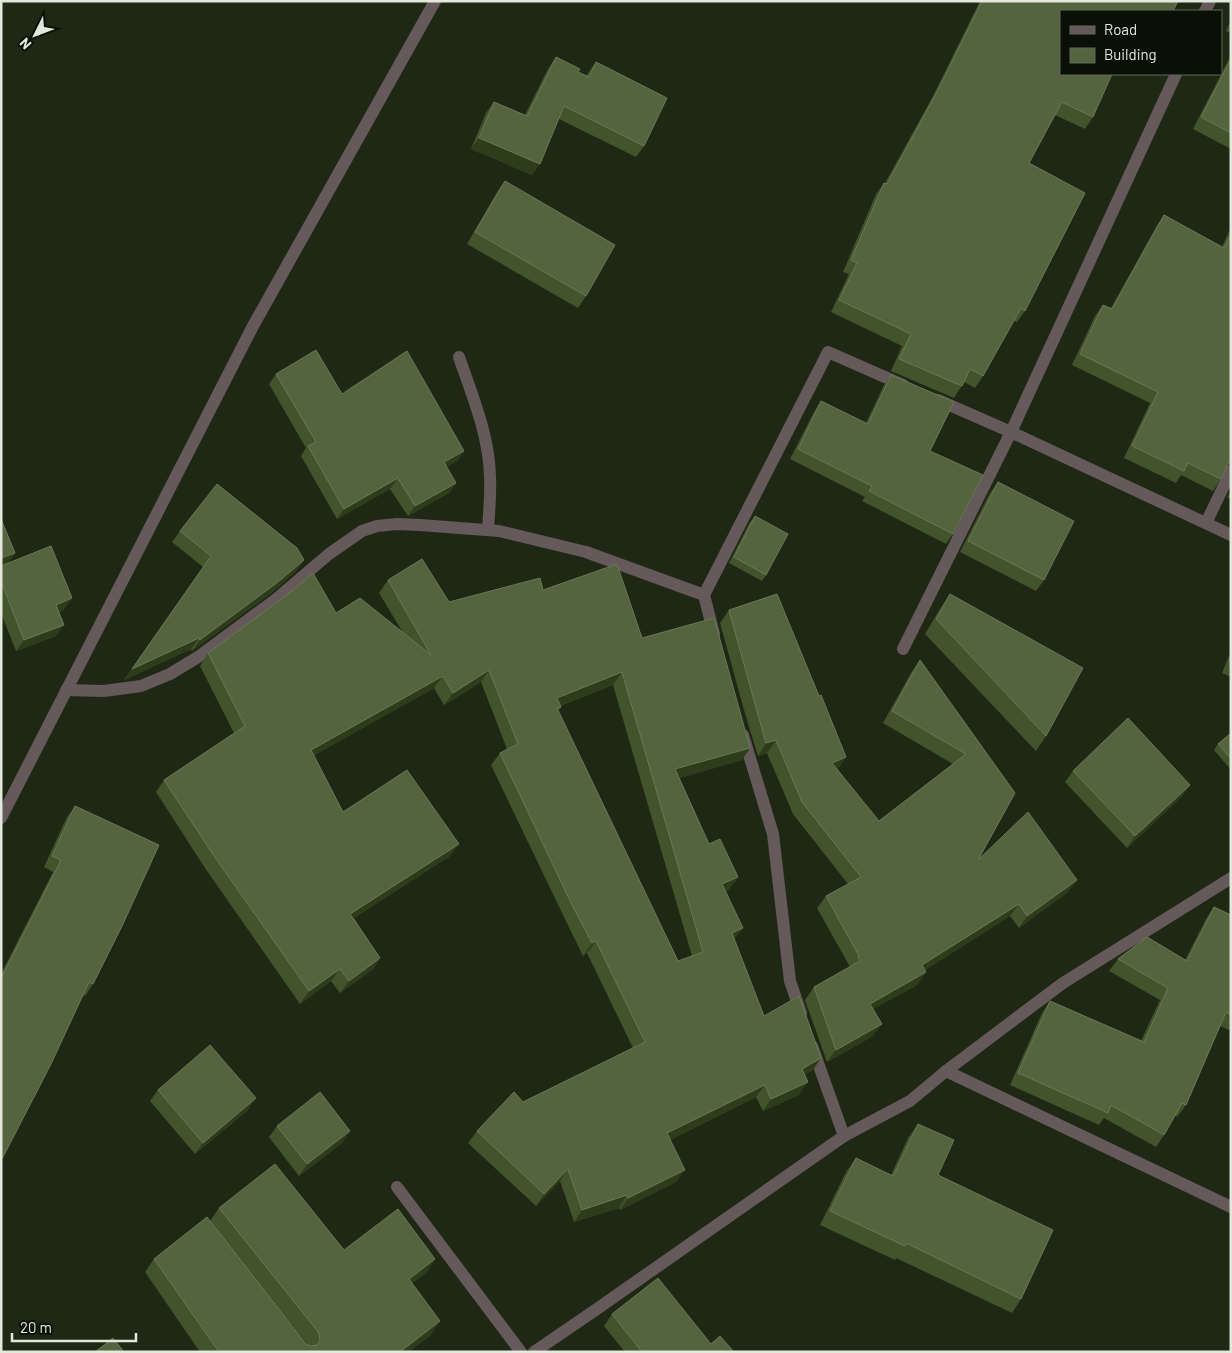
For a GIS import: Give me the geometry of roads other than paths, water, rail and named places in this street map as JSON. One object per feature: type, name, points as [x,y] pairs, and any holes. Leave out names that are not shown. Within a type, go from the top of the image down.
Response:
[{"type":"street","points":[[1,818],[253,326],[435,1]]},
{"type":"street","points":[[903,649],[1011,432],[1176,75]]},
{"type":"street","points":[[717,643],[704,595],[828,352],[1011,432],[1231,535]]},
{"type":"street","points":[[459,357],[476,407],[488,458],[490,493],[488,530]]},
{"type":"street","points":[[1206,523],[1231,471]]},
{"type":"street","points":[[66,690],[104,691],[141,686],[170,674],[198,657],[275,600],[329,554],[362,531],[377,526],[397,524],[507,533],[586,552],[704,595]]},
{"type":"street","points":[[738,719],[773,834],[790,981],[844,1136]]},
{"type":"street","points":[[534,1352],[844,1136],[910,1101],[946,1071],[1063,983],[1231,878]]},
{"type":"street","points":[[946,1071],[1231,1207]]},
{"type":"street","points":[[397,1187],[521,1352]]}]
